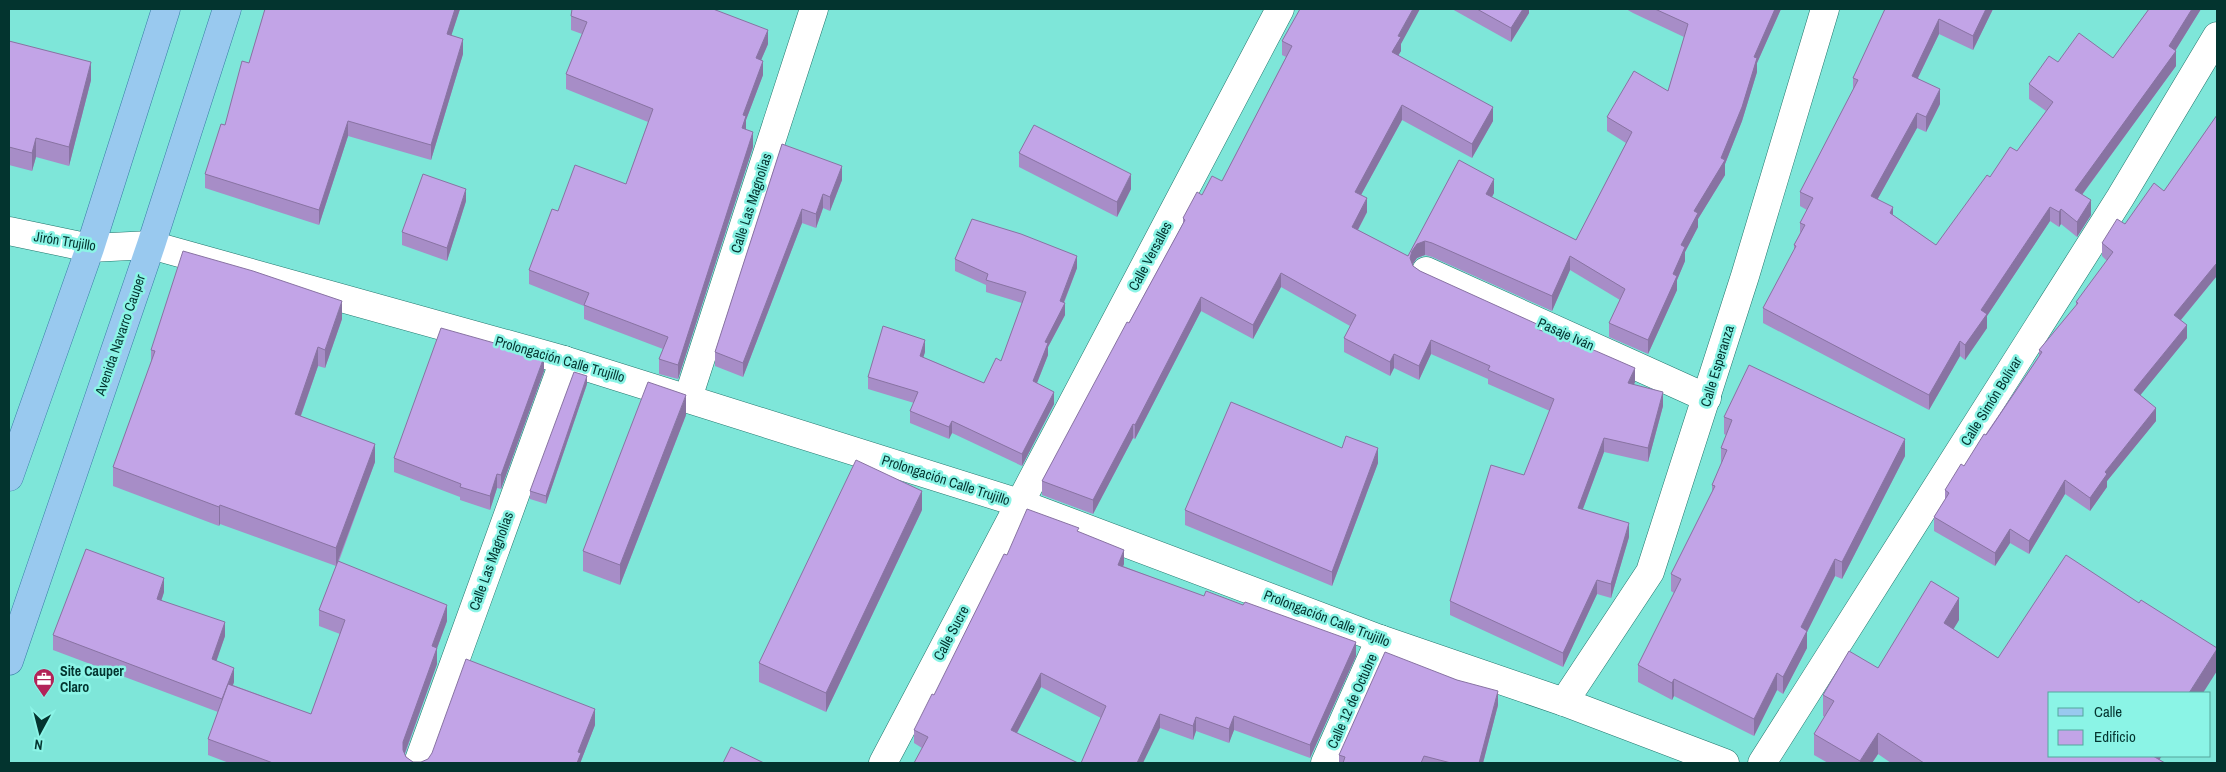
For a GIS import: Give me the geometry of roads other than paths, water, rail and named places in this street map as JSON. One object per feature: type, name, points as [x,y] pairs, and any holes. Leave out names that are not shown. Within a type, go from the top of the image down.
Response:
[{"type":"main road","points":[[9,478],[90,248],[166,9]]},
{"type":"main road","name":"Avenida Navarro Cauper","points":[[9,661],[151,245],[228,9]]},
{"type":"street","name":"Calle Las Magnolias","points":[[688,398],[814,9]]},
{"type":"street","name":"Calle Versalles","points":[[1019,503],[1280,9]]},
{"type":"street","name":"Calle Esperanza","points":[[1564,702],[1650,572],[1707,398],[1825,9]]},
{"type":"street","name":"Calle Simón Bolívar","points":[[1762,763],[2120,198],[2217,36]]},
{"type":"street","name":"Jirón Trujillo","points":[[9,231],[90,248],[151,245]]},
{"type":"street","name":"Prolongación Calle Trujillo","points":[[151,245],[564,360],[1019,503],[1380,639],[1564,702],[1725,763]]},
{"type":"street","name":"Pasaje Iván","points":[[1426,271],[1707,398]]},
{"type":"street","name":"Calle Las Magnolias","points":[[418,763],[564,360]]},
{"type":"street","name":"Calle Sucre","points":[[883,763],[1019,503]]},
{"type":"street","name":"Calle 12 de Octubre","points":[[1325,763],[1380,639]]},
{"type":"place","name":"Site Cauper Claro","points":[[44,698]]}]
